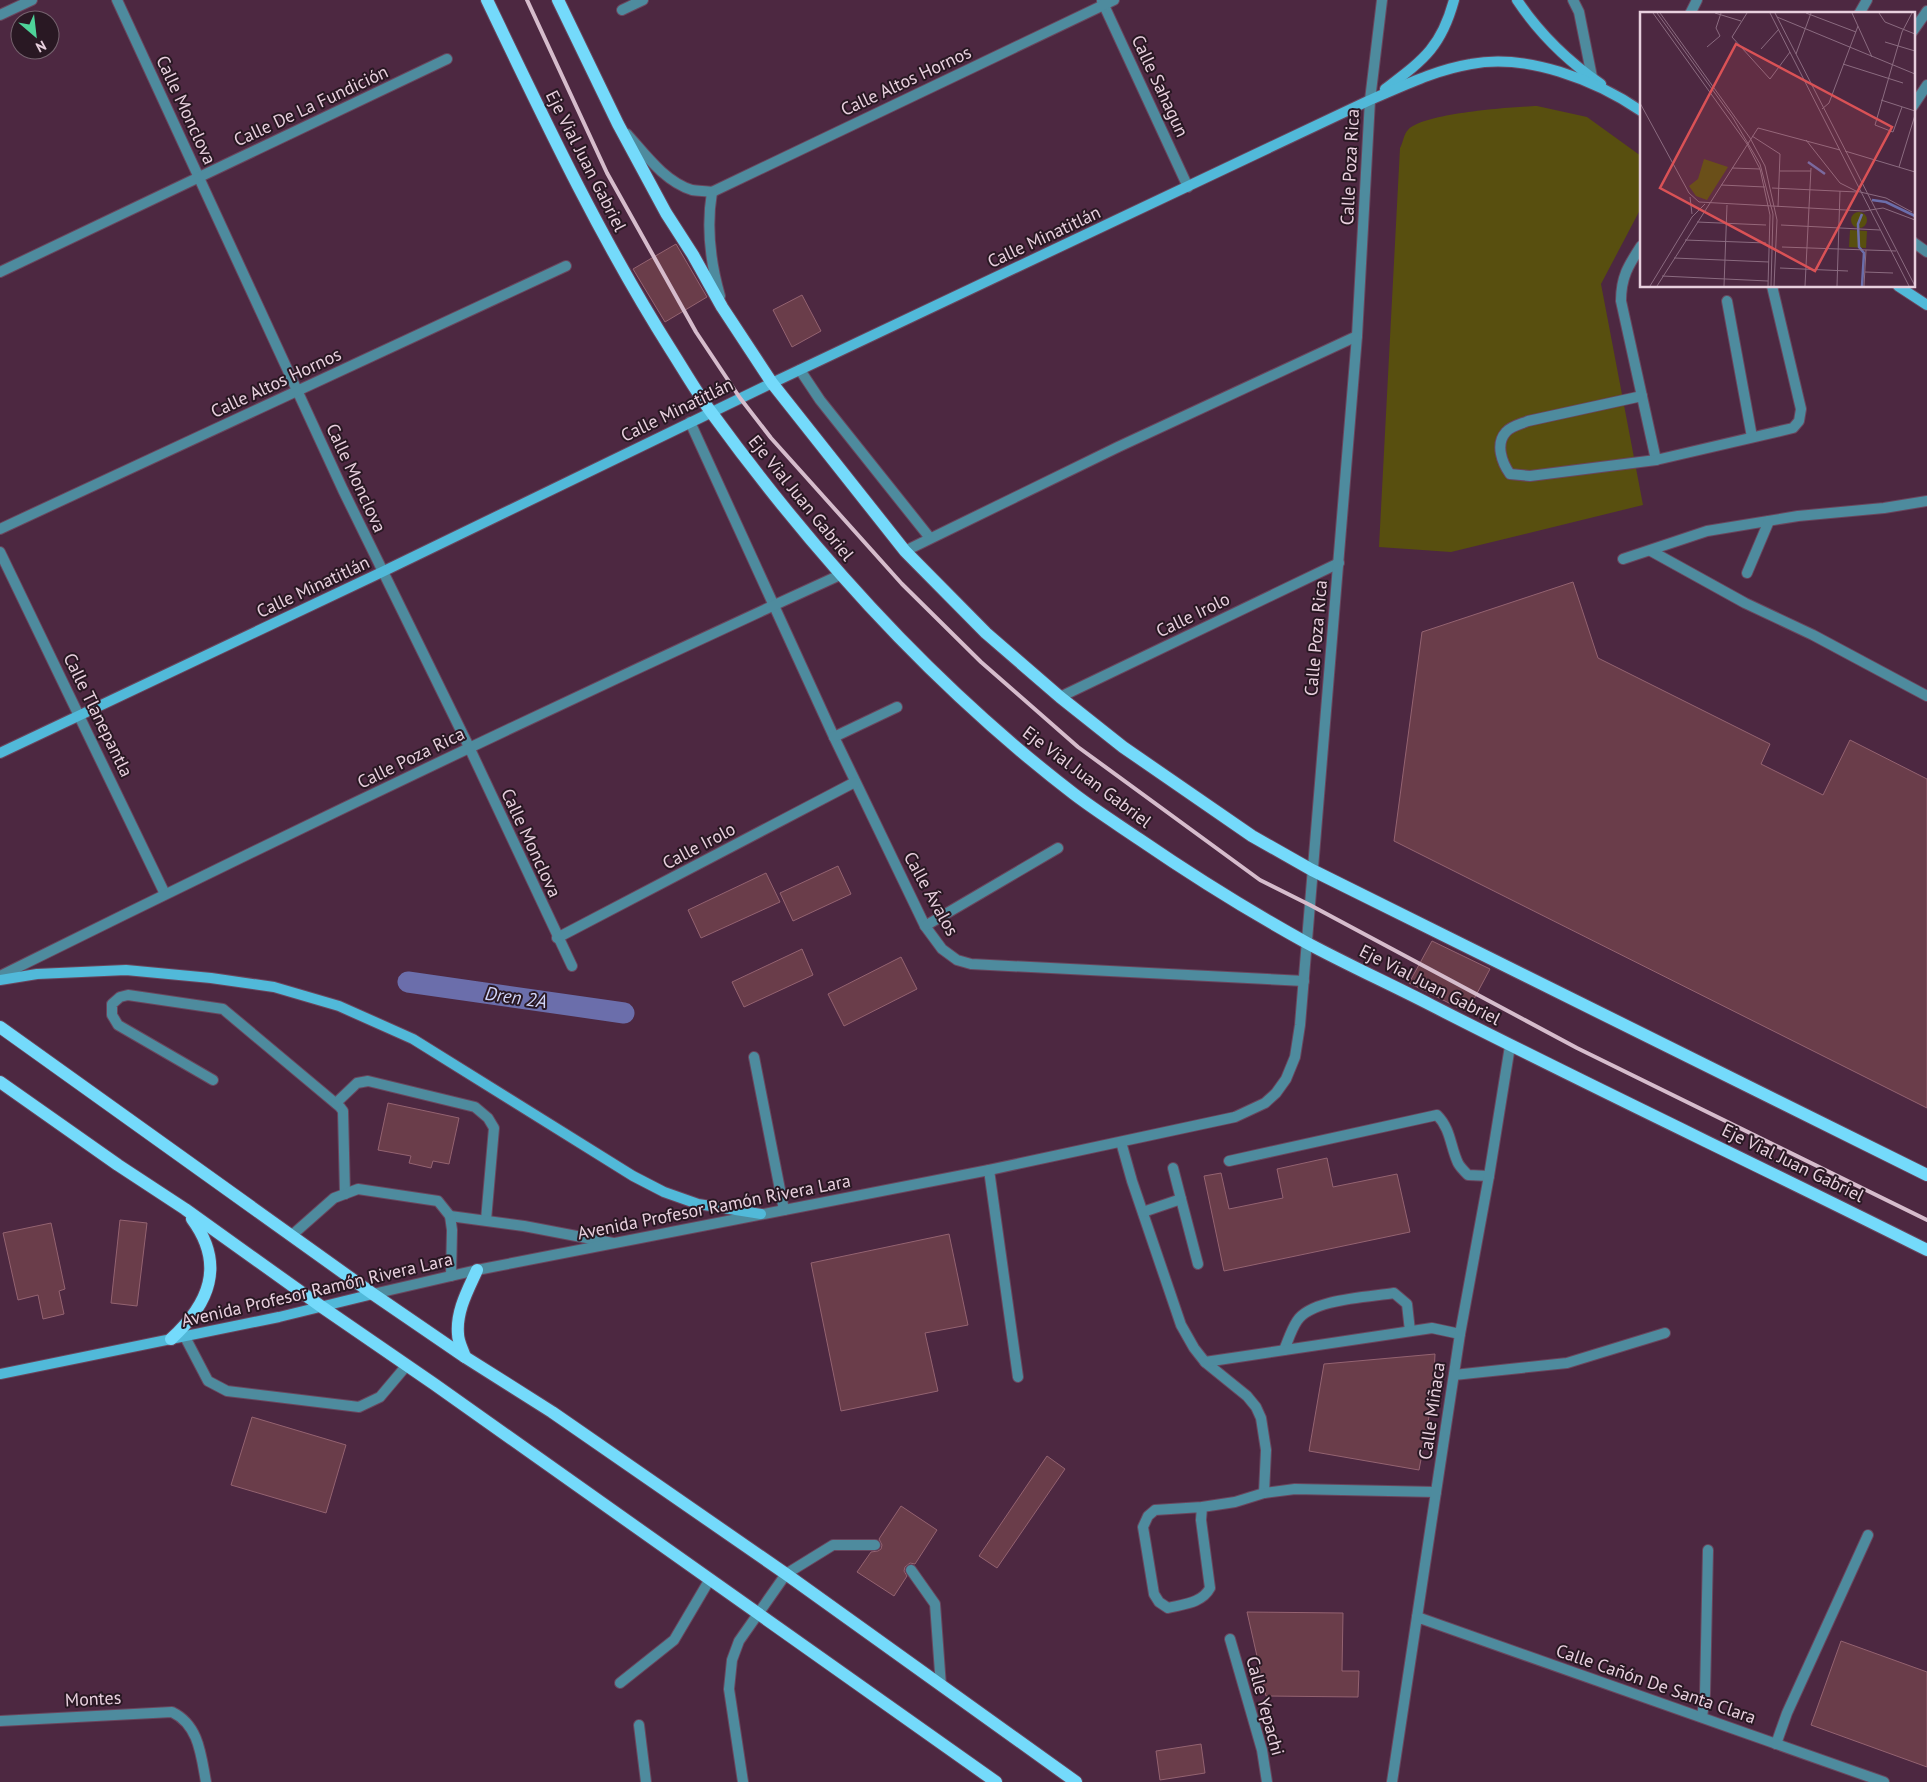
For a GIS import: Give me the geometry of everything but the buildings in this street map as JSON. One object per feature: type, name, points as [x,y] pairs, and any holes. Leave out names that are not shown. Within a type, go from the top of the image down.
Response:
[{"type":"main road","name":"Eje Vial Juan Gabriel","points":[[487,0],[577,184],[635,294],[710,412],[840,575],[934,672],[1018,749],[1078,797],[1208,885],[1308,943],[1510,1046],[1786,1179],[1927,1250]]},
{"type":"main road","points":[[558,0],[618,124],[666,213],[693,255],[722,307],[772,383],[905,551],[986,633],[1060,697],[1123,747],[1181,788],[1252,836],[1312,870],[1927,1175]]},
{"type":"main road","points":[[1370,100],[1420,62],[1436,45],[1449,18],[1454,0]]},
{"type":"main road","points":[[1517,0],[1529,18],[1556,47],[1592,77],[1640,109]]},
{"type":"main road","points":[[1370,100],[1426,76],[1472,63],[1506,62],[1554,68],[1619,95]]},
{"type":"main road","name":"Calle Minatitlán","points":[[0,753],[382,572],[710,412],[1370,100]]},
{"type":"main road","points":[[1901,288],[1927,306]]},
{"type":"main road","points":[[0,978],[37,974],[126,970],[211,978],[274,987],[339,1006],[414,1039],[521,1104],[633,1176],[664,1192],[698,1204],[761,1214]]},
{"type":"main road","points":[[0,1027],[373,1294],[465,1357],[552,1412],[786,1574],[1076,1782]]},
{"type":"main road","points":[[0,1082],[407,1365],[996,1782]]},
{"type":"main road","points":[[171,1340],[190,1322],[203,1301],[210,1278],[209,1254],[204,1239],[201,1231],[185,1209]]},
{"type":"main road","points":[[465,1357],[458,1336],[461,1306],[477,1270]]},
{"type":"main road","name":"Avenida Profesor Ramón Rivera Lara","points":[[0,1374],[171,1340],[373,1294]]},
{"type":"street","points":[[0,15],[32,0]]},
{"type":"street","name":"Calle Monclova","points":[[117,0],[252,296],[298,390],[382,572],[469,747],[557,938],[572,966]]},
{"type":"street","points":[[622,10],[643,0]]},
{"type":"street","name":"Calle Altos Hornos","points":[[712,192],[1102,2],[1114,0]]},
{"type":"street","name":"Calle Poza Rica","points":[[1308,943],[1312,870],[1340,563],[1357,336],[1370,100],[1382,0]]},
{"type":"street","points":[[1573,0],[1579,12],[1592,77]]},
{"type":"street","points":[[1691,12],[1697,0]]},
{"type":"street","points":[[1860,12],[1867,0]]},
{"type":"street","name":"Calle Sahagun","points":[[1102,2],[1188,187]]},
{"type":"street","points":[[1914,30],[1927,11]]},
{"type":"street","name":"Calle De La Fundición","points":[[0,272],[447,60]]},
{"type":"street","points":[[1914,104],[1927,85]]},
{"type":"street","points":[[618,124],[658,168],[676,182],[693,190],[712,192],[708,223],[709,245],[712,267],[722,307]]},
{"type":"street","points":[[1914,243],[1927,252]]},
{"type":"street","points":[[1640,248],[1625,271],[1621,285],[1621,301],[1656,460]]},
{"type":"street","name":"Calle Altos Hornos","points":[[0,529],[566,266]]},
{"type":"street","points":[[1642,396],[1528,421],[1515,426],[1506,432],[1502,440],[1500,450],[1503,466],[1510,474],[1530,476],[1656,460],[1793,428],[1799,421],[1801,409],[1772,288]]},
{"type":"street","points":[[1727,301],[1752,438]]},
{"type":"street","points":[[905,551],[1118,447],[1357,336]]},
{"type":"street","points":[[800,370],[820,400],[930,538]]},
{"type":"street","name":"Calle Ávalos","points":[[690,422],[855,782],[926,926],[942,949],[957,960],[971,964],[1304,981]]},
{"type":"street","points":[[1623,559],[1707,531],[1798,516],[1884,508],[1927,501]]},
{"type":"street","points":[[1746,573],[1769,521]]},
{"type":"street","points":[[1651,551],[1745,603],[1813,635],[1927,696]]},
{"type":"street","name":"Calle Tlanepantla","points":[[0,552],[165,894]]},
{"type":"street","name":"Calle Irolo","points":[[1060,697],[1340,563]]},
{"type":"street","name":"Calle Poza Rica","points":[[0,978],[165,894],[469,747],[840,575]]},
{"type":"street","points":[[834,737],[897,707]]},
{"type":"street","name":"Calle Irolo","points":[[557,938],[855,782]]},
{"type":"street","points":[[926,926],[1058,848]]},
{"type":"street","name":"Avenida Profesor Ramón Rivera Lara","points":[[373,1294],[477,1270],[989,1170],[1235,1117],[1265,1103],[1276,1093],[1286,1079],[1295,1057],[1308,943]]},
{"type":"street","points":[[213,1080],[118,1025],[112,1015],[112,1004],[120,996],[128,995],[223,1008],[336,1103],[343,1112],[345,1194]]},
{"type":"street","name":"Calle Miñaca","points":[[1392,1782],[1460,1334],[1489,1176],[1510,1046]]},
{"type":"street","points":[[754,1057],[784,1210]]},
{"type":"street","points":[[336,1103],[356,1083],[368,1080],[475,1107],[488,1118],[494,1128],[486,1220]]},
{"type":"street","points":[[1228,1161],[1436,1115],[1444,1122],[1458,1164],[1468,1175],[1489,1176]]},
{"type":"street","points":[[1121,1142],[1142,1212],[1181,1325],[1204,1362],[1247,1396],[1256,1407],[1261,1418],[1266,1450],[1264,1493]]},
{"type":"street","points":[[1173,1168],[1198,1264]]},
{"type":"street","points":[[989,1170],[1018,1377]]},
{"type":"street","points":[[291,1236],[334,1198],[358,1189],[438,1201],[450,1216],[452,1230],[451,1276]]},
{"type":"street","points":[[1142,1212],[1181,1199]]},
{"type":"street","points":[[450,1216],[524,1226],[614,1243]]},
{"type":"street","points":[[1284,1350],[1298,1320],[1310,1309],[1336,1302],[1394,1293],[1407,1304],[1410,1331]]},
{"type":"street","points":[[1204,1362],[1432,1328],[1460,1334]]},
{"type":"street","points":[[1454,1375],[1567,1363],[1666,1333]]},
{"type":"street","points":[[185,1336],[208,1381],[236,1392],[359,1407],[380,1397],[407,1365]]},
{"type":"street","points":[[1202,1507],[1201,1520],[1210,1588],[1206,1596],[1197,1601],[1168,1608],[1159,1602],[1154,1594],[1143,1527],[1148,1516],[1155,1510],[1202,1507],[1235,1502],[1264,1493],[1294,1488],[1436,1492]]},
{"type":"street","points":[[1776,1744],[1787,1713],[1868,1535]]},
{"type":"street","points":[[743,1782],[729,1689],[732,1660],[739,1641],[786,1574],[833,1545],[875,1545]]},
{"type":"street","points":[[1702,1718],[1705,1694],[1708,1550]]},
{"type":"street","points":[[911,1570],[935,1604],[941,1686]]},
{"type":"street","points":[[620,1683],[674,1640],[710,1579]]},
{"type":"street","name":"Calle Cañón De Santa Clara","points":[[1417,1618],[1884,1782]]},
{"type":"street","name":"Calle Yepachi","points":[[1230,1639],[1262,1750],[1267,1782]]},
{"type":"street","name":"Montes","points":[[0,1721],[162,1711],[172,1712],[185,1720],[193,1731],[199,1744],[206,1782]]},
{"type":"street","points":[[639,1725],[646,1782]]},
{"type":"shaded area","points":[[1537,106],[1587,117],[1640,155],[1640,210],[1601,284],[1643,505],[1451,552],[1379,547],[1400,148],[1405,133],[1417,124],[1449,115]]},
{"type":"waterway","name":"Dren 2A","points":[[408,982],[624,1013]]},
{"type":"railway","points":[[527,0],[607,173],[696,332],[740,398],[771,438],[902,584],[981,662],[1078,747],[1260,880],[1577,1048],[1927,1220]]}]
